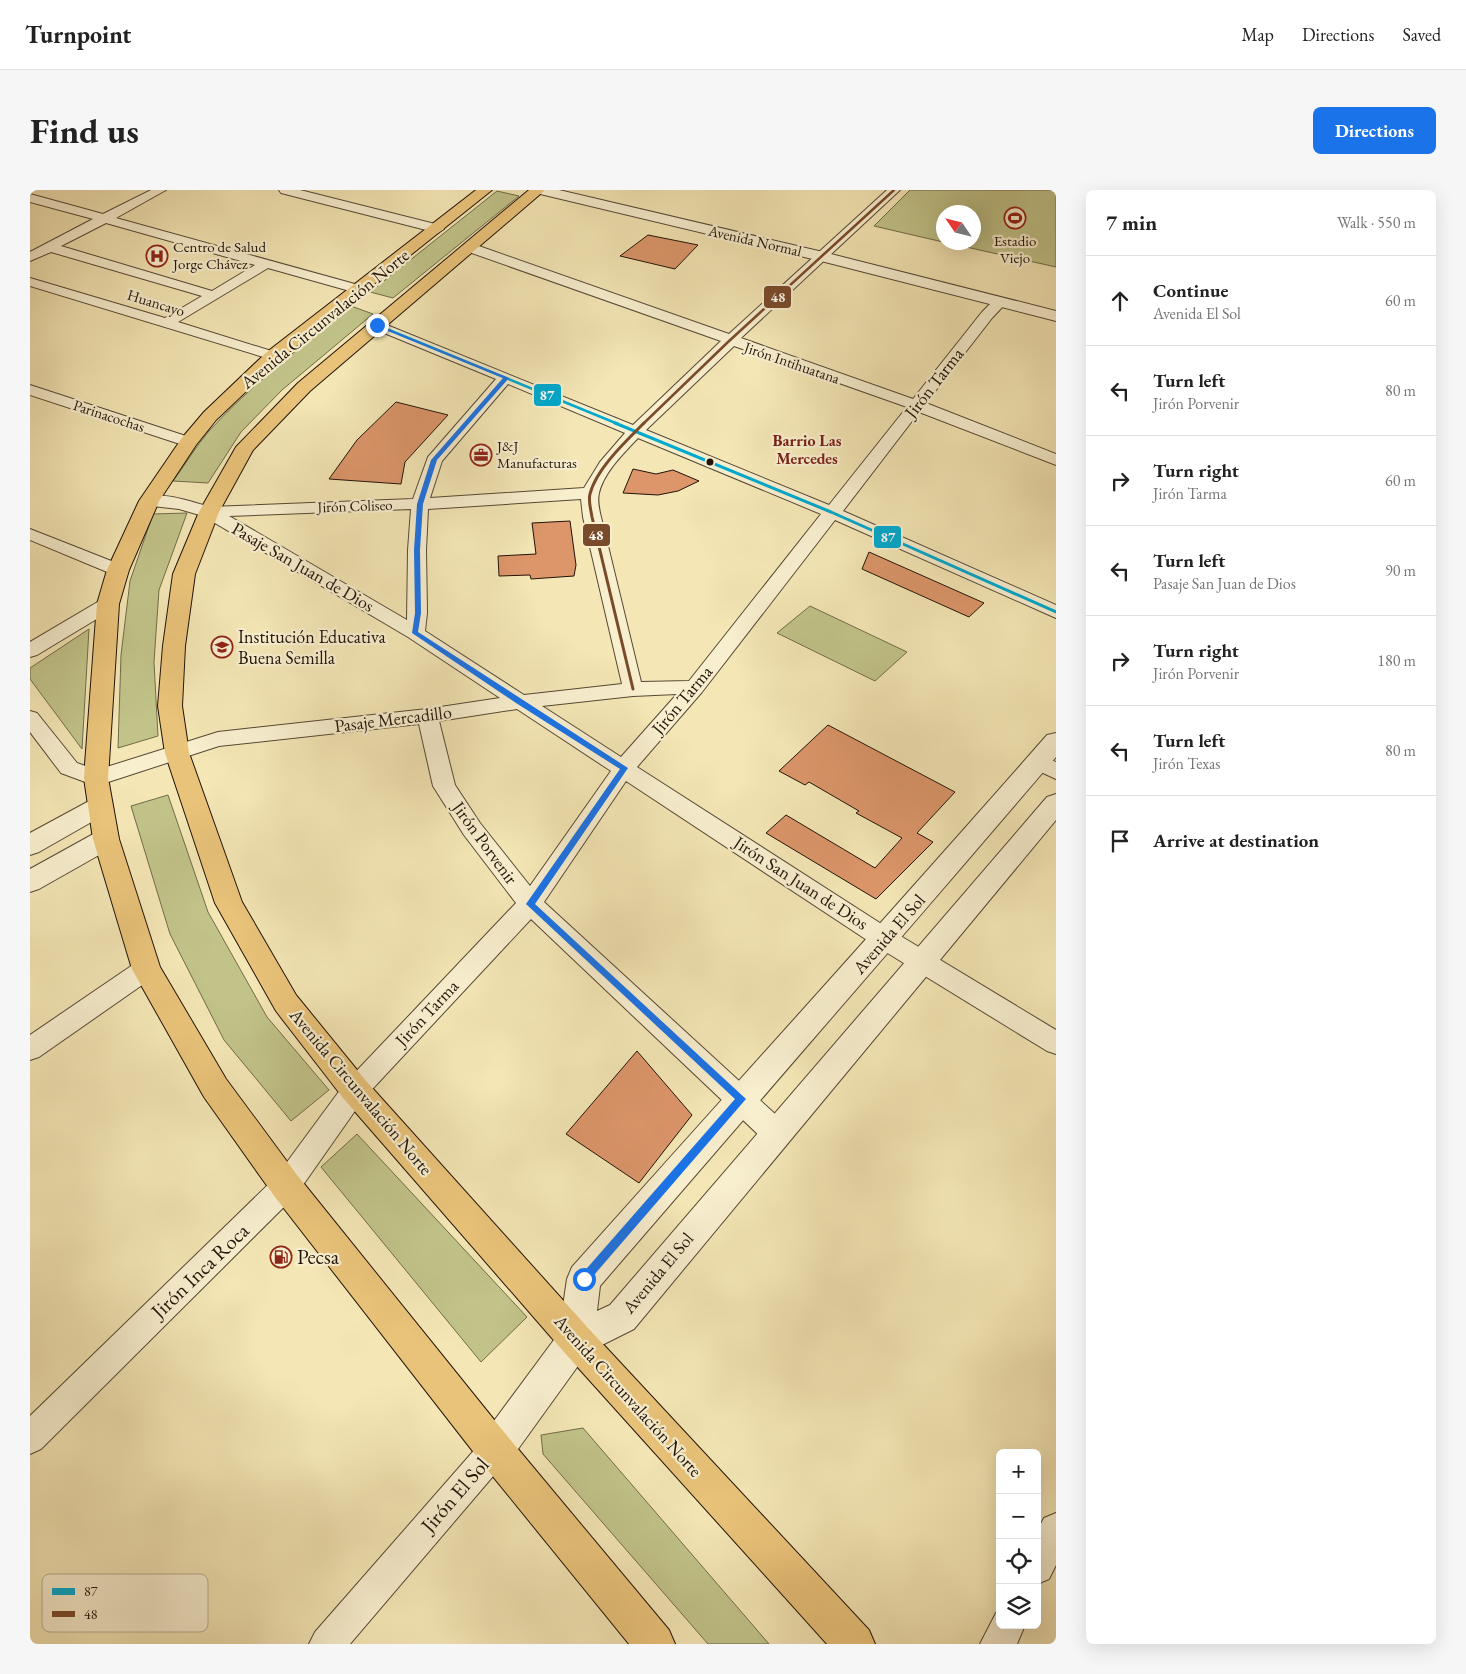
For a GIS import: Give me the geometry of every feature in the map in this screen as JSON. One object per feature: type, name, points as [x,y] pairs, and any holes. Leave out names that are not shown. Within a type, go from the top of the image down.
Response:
[{"type":"highway","name":"Avenida Circunvalación Norte","points":[[485,190],[438,229],[370,304],[304,387],[245,447],[209,512],[184,574],[174,646],[170,706],[177,753],[229,903],[286,1003],[355,1090],[576,1340],[855,1644]]},
{"type":"highway","name":"Avenida Circunvalación Norte","points":[[535,191],[471,248],[273,356],[210,416],[189,442],[149,501],[118,570],[108,604],[96,778],[106,839],[146,969],[215,1088],[286,1186],[495,1450],[655,1644]]},
{"type":"street","points":[[30,256],[160,190]]},
{"type":"street","points":[[285,190],[438,229]]},
{"type":"street","name":"Avenida Normal","points":[[535,191],[823,257],[1056,316]]},
{"type":"street","points":[[633,689],[592,517],[590,493],[608,463],[637,431],[729,341],[823,257],[888,191]]},
{"type":"street","points":[[30,198],[266,264],[370,304],[506,378],[831,512],[1056,612]]},
{"type":"street","points":[[49,247],[215,296]]},
{"type":"street","name":"Jirón Intihuatana","points":[[471,248],[729,341],[916,405],[1056,460]]},
{"type":"street","points":[[167,323],[266,264]]},
{"type":"street","name":"Huancayo","points":[[30,282],[273,356]]},
{"type":"street","name":"Jirón Tarma","points":[[355,1090],[530,904],[624,768],[695,686],[987,315],[1000,302]]},
{"type":"street","points":[[415,633],[418,613],[417,550],[420,504],[434,460],[506,378]]},
{"type":"street","name":"Parinacochas","points":[[30,390],[189,442]]},
{"type":"street","name":"Jirón Coliseo","points":[[209,512],[420,504],[590,493]]},
{"type":"street","name":"Pasaje San Juan de Dios","points":[[149,501],[180,504],[209,512],[415,633],[518,702],[624,768]]},
{"type":"street","points":[[30,534],[118,570]]},
{"type":"street","points":[[30,651],[108,604]]},
{"type":"street","name":"Pasaje Mercadillo","points":[[96,778],[218,738],[427,716],[518,702],[633,689],[695,686]]},
{"type":"street","name":"Jirón Porvenir","points":[[427,716],[444,786],[472,829],[530,904],[776,1133]]},
{"type":"street","points":[[30,718],[69,768],[96,778]]},
{"type":"street","name":"Avenida El Sol","points":[[576,1340],[584,1279],[741,1099],[1050,758]]},
{"type":"street","name":"Jirón San Juan de Dios","points":[[624,768],[885,939],[1056,1043]]},
{"type":"street","name":"Avenida El Sol","points":[[576,1340],[622,1316],[1056,803]]},
{"type":"street","points":[[30,845],[100,806]]},
{"type":"street","points":[[30,882],[106,839]]},
{"type":"street","points":[[30,1049],[146,969]]},
{"type":"street","name":"Jirón Inca Roca","points":[[30,1438],[286,1186],[355,1090]]},
{"type":"street","name":"Jirón El Sol","points":[[327,1644],[495,1450],[576,1340]]},
{"type":"street","points":[[1041,1559],[1056,1530]]},
{"type":"street","points":[[998,1644],[1006,1629]]},
{"type":"green space","points":[[910,190],[1056,190],[1056,267],[980,250],[981,205],[936,205],[936,240],[874,226]]},
{"type":"green space","points":[[497,191],[519,196],[393,298],[370,292]]},
{"type":"green space","points":[[351,306],[373,314],[282,390],[241,432],[208,483],[173,481],[204,437],[242,397]]},
{"type":"green space","points":[[187,513],[159,590],[154,662],[158,736],[118,748],[121,655],[130,581],[153,514]]},
{"type":"green space","points":[[810,606],[907,652],[875,681],[777,633]]},
{"type":"green space","points":[[89,629],[82,749],[30,679],[30,668]]},
{"type":"green space","points":[[168,795],[208,912],[267,1017],[329,1090],[291,1121],[224,1040],[170,934],[131,806]]},
{"type":"green space","points":[[357,1134],[527,1317],[481,1362],[321,1167]]},
{"type":"green space","points":[[583,1428],[769,1644],[708,1644],[543,1454],[541,1435]]},
{"type":"building","points":[[648,235],[698,245],[675,269],[620,256]]},
{"type":"building","points":[[396,402],[448,415],[405,462],[401,484],[329,479],[357,440]]},
{"type":"building","points":[[633,469],[656,474],[673,470],[699,481],[678,491],[658,495],[623,493]]},
{"type":"building","points":[[570,521],[576,565],[574,576],[531,579],[530,575],[499,576],[498,556],[536,554],[532,523]]},
{"type":"building","points":[[869,552],[984,603],[969,617],[862,569]]},
{"type":"building","points":[[828,725],[955,792],[917,833],[933,842],[876,899],[766,833],[786,815],[875,868],[902,838],[856,813],[859,811],[809,782],[805,785],[779,771]]},
{"type":"building","points":[[637,1051],[692,1115],[639,1183],[566,1134]]},
{"type":"transit line","name":"48","points":[[633,689],[592,517],[591,491],[606,465],[652,415],[728,342],[894,190]]},
{"type":"transit line","name":"87","points":[[377,325],[831,512],[1056,612]]},
{"type":"place","name":"Estadio Viejo","points":[[1015,218]]},
{"type":"place","name":"Centro de Salud Jorge Chávez","points":[[157,256]]},
{"type":"place","name":"J&J Manufacturas","points":[[481,455]]},
{"type":"place","name":"Institución Educativa Buena Semilla","points":[[222,647]]},
{"type":"place","name":"Pecsa","points":[[281,1257]]},
{"type":"district","name":"Barrio Las Mercedes","points":[[807,449]]},
{"type":"route","points":[[377,325],[506,378],[434,460],[420,504],[417,550],[418,613],[415,633],[518,702],[624,768],[530,904],[741,1099],[584,1279]]}]
